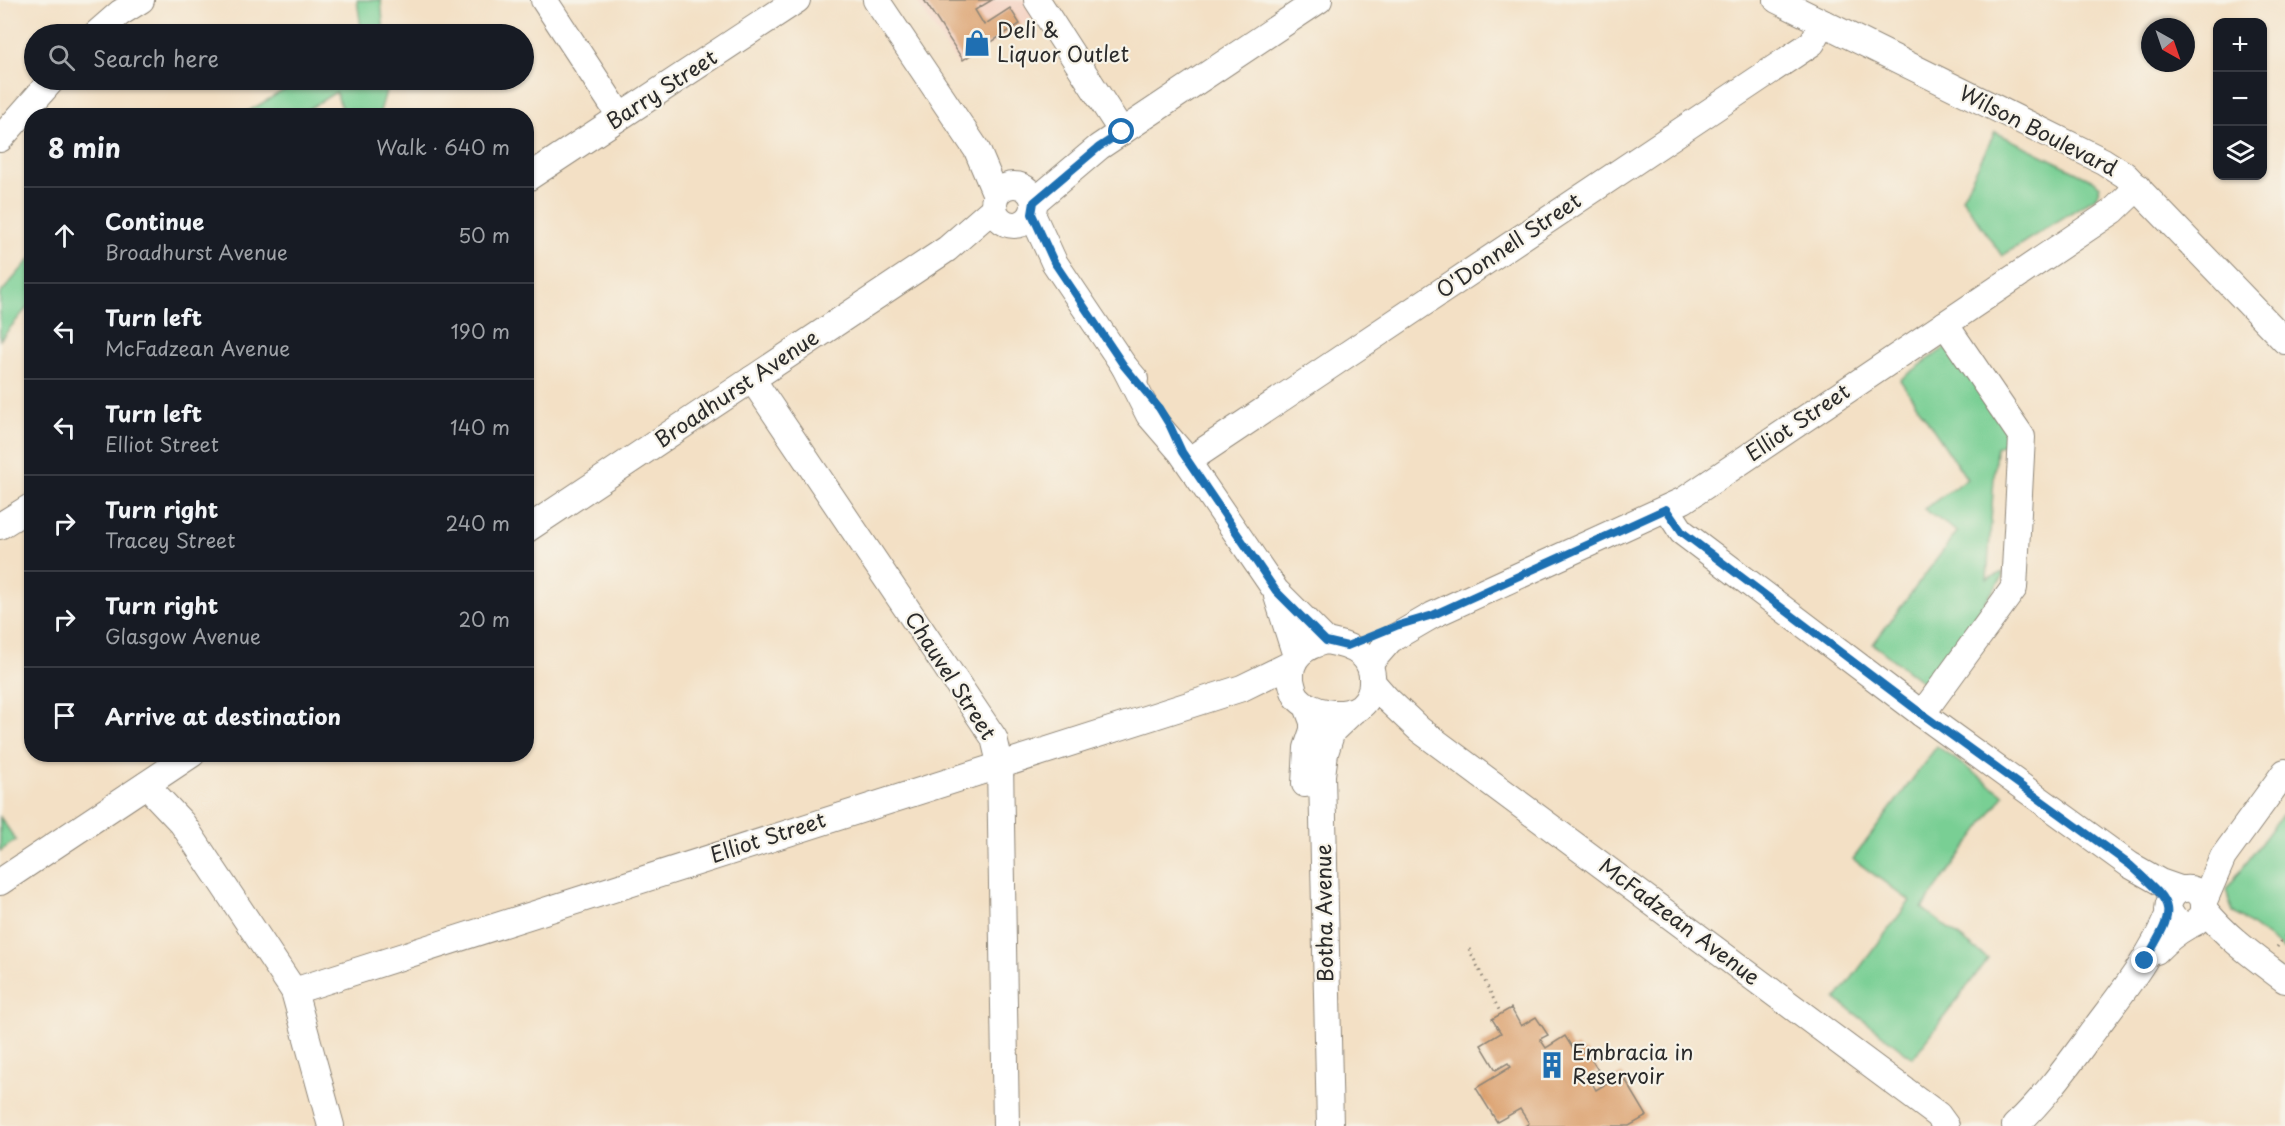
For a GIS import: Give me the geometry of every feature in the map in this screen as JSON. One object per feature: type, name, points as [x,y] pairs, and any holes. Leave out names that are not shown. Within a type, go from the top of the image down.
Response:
[{"type":"street","points":[[107,24],[141,0]]},
{"type":"street","points":[[544,0],[620,116]]},
{"type":"street","name":"Barry Street","points":[[534,174],[797,0]]},
{"type":"street","points":[[876,0],[1124,366],[1149,415],[1185,456],[1276,591],[1337,644],[1360,653],[1371,673],[1371,692],[1365,702],[1355,710],[1340,713],[1324,712],[1300,697],[1291,673],[1294,660],[1276,591]]},
{"type":"street","points":[[1038,0],[1122,132]]},
{"type":"street","name":"Broadhurst Avenue","points":[[534,525],[1319,0]]},
{"type":"street","name":"Wilson Boulevard","points":[[1777,0],[2125,175],[2285,341]]},
{"type":"street","name":"O'Donnell Street","points":[[1185,456],[1812,43],[1822,23]]},
{"type":"street","points":[[27,108],[43,90]]},
{"type":"street","points":[[0,139],[24,112]]},
{"type":"street","name":"Elliot Street","points":[[1371,673],[1390,640],[1433,615],[1684,500],[2113,211],[2138,187]]},
{"type":"street","points":[[1922,714],[2014,588],[2022,436],[1945,324]]},
{"type":"street","name":"Chauvel Street","points":[[752,379],[994,738],[1000,764],[1006,1126]]},
{"type":"street","points":[[1666,509],[1682,532],[1922,714],[2130,865],[2155,888],[2216,924],[2237,944],[2285,980]]},
{"type":"street","points":[[0,526],[24,511]]},
{"type":"street","name":"Elliot Street","points":[[1337,644],[1433,615]]},
{"type":"street","points":[[1294,660],[1311,645],[1337,644]]},
{"type":"street","name":"Elliot Street","points":[[294,991],[1242,687],[1294,660]]},
{"type":"street","name":"McFadzean Avenue","points":[[1371,673],[1387,699],[1420,730],[1942,1120],[1967,1126]]},
{"type":"street","name":"Elliot Street","points":[[1242,687],[1273,684],[1300,697]]},
{"type":"street","name":"Botha Avenue","points":[[1300,697],[1313,722],[1305,768],[1316,896],[1330,1126]]},
{"type":"street","name":"McFadzean Avenue","points":[[1355,710],[1382,714],[1420,730]]},
{"type":"street","name":"Botha Avenue","points":[[1313,1126],[1316,896],[1322,775],[1325,753],[1332,731],[1355,710]]},
{"type":"street","points":[[0,882],[180,762]]},
{"type":"street","points":[[2029,1126],[2043,1099],[2145,961],[2168,939],[2187,907],[2285,772]]},
{"type":"street","points":[[154,780],[294,991],[331,1126]]},
{"type":"street","points":[[2015,1126],[2043,1099]]},
{"type":"path","points":[[1469,949],[1501,1014]]},
{"type":"shaded area","points":[[916,0],[1030,0],[1039,14],[958,65]]},
{"type":"green space","points":[[357,0],[381,0],[383,24],[361,24]]},
{"type":"green space","points":[[284,90],[386,90],[381,108],[342,108],[336,92],[310,108],[254,108]]},
{"type":"green space","points":[[1995,132],[2093,180],[2100,186],[2096,197],[2002,256],[1962,198]]},
{"type":"green space","points":[[24,266],[24,311],[0,340],[0,294]]},
{"type":"green space","points":[[1950,344],[2015,439],[1996,448],[1987,579],[2003,572],[2002,578],[1926,685],[1873,644],[1957,532],[1924,509],[1967,479],[1900,380]]},
{"type":"green space","points":[[1937,746],[2004,795],[1922,908],[1988,959],[1913,1058],[1836,999],[1910,901],[1853,859]]},
{"type":"green space","points":[[2285,811],[2285,950],[2233,912],[2226,890]]},
{"type":"green space","points":[[0,817],[16,840],[0,851]]},
{"type":"building","points":[[924,0],[992,0],[975,10],[984,25],[1010,8],[1020,24],[963,60]]},
{"type":"building","name":"Embracia in Reservoir","points":[[1511,1008],[1521,1026],[1536,1017],[1548,1035],[1540,1039],[1546,1048],[1565,1036],[1573,1049],[1577,1046],[1582,1053],[1586,1051],[1598,1070],[1588,1076],[1596,1090],[1622,1074],[1647,1116],[1629,1126],[1525,1126],[1529,1123],[1520,1109],[1497,1122],[1476,1088],[1511,1067],[1508,1063],[1496,1070],[1481,1045],[1501,1033],[1492,1019]]},
{"type":"place","name":"Deli & Liquor Outlet","points":[[977,43]]},
{"type":"place","name":"Embracia in Reservoir","points":[[1552,1065]]},
{"type":"route","points":[[1122,132],[1099,147],[1034,202],[1032,214],[1054,262],[1124,366],[1159,408],[1182,452],[1276,591],[1326,641],[1347,646],[1362,642],[1396,626],[1433,615],[1666,509],[1682,532],[1922,714],[2130,865],[2155,888],[2168,906],[2169,913],[2145,961]]}]
